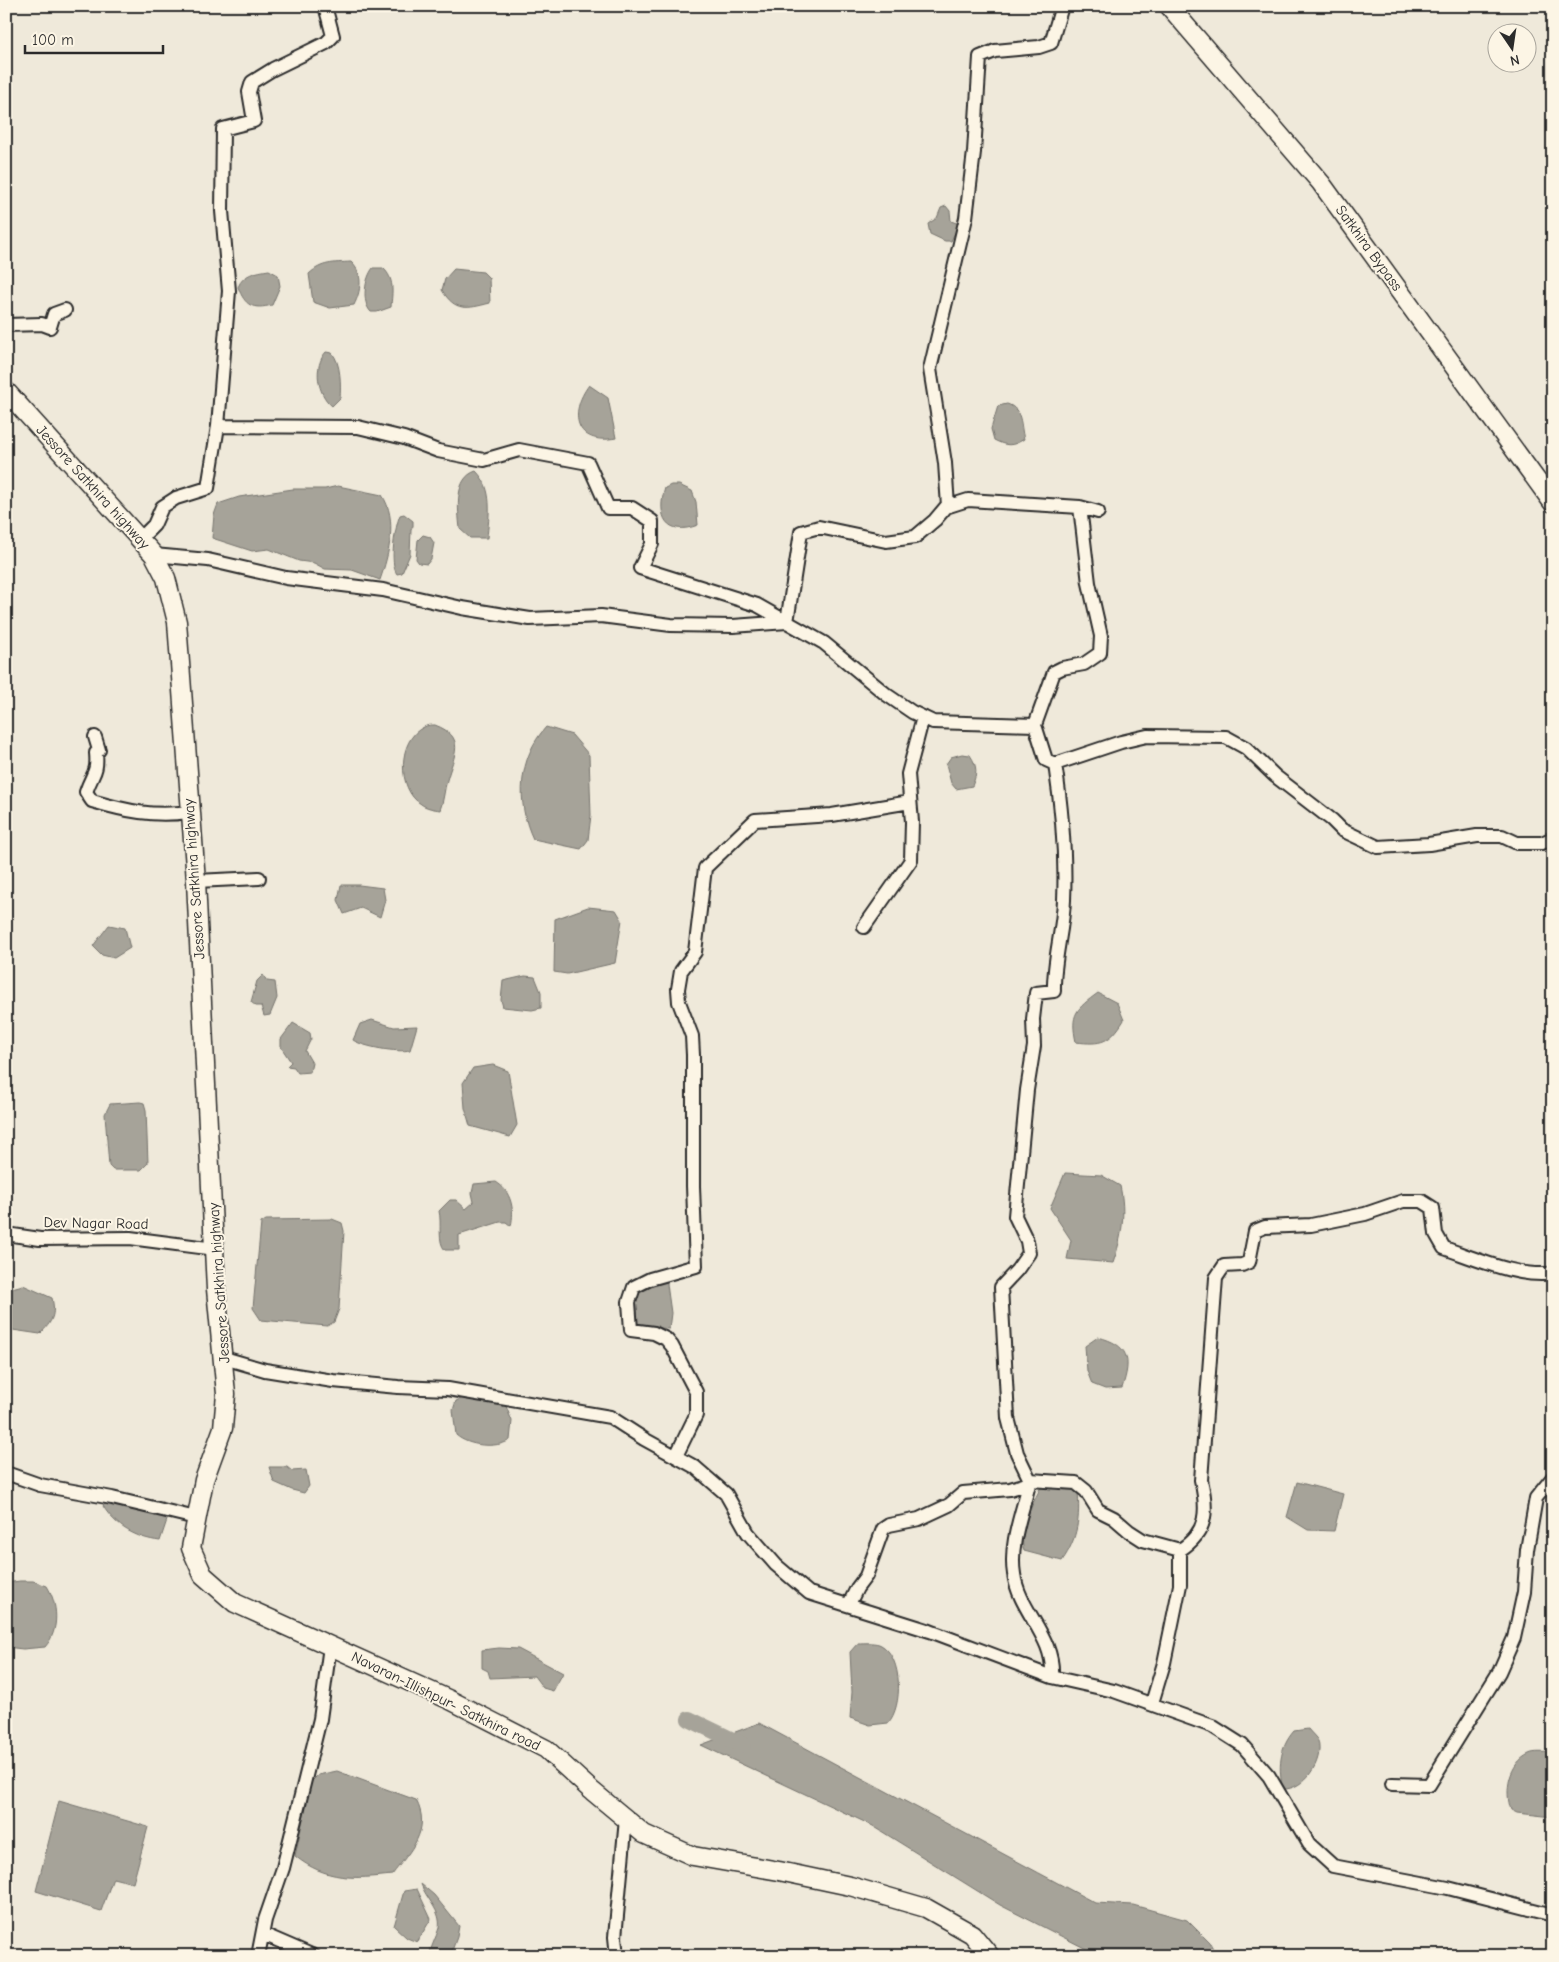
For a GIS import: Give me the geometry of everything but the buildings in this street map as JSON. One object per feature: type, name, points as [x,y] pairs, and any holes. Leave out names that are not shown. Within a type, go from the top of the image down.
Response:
[{"type":"highway","name":"Satkhira Bypass","points":[[1169,6],[1321,183],[1553,503]]},
{"type":"highway","name":"Jessore Satkhira highway","points":[[6,391],[154,555],[166,578],[177,622],[189,812],[196,881],[216,1289],[226,1394],[223,1428],[204,1480]]},
{"type":"highway","name":"Navaran-Illishpur- Satkhira road","points":[[204,1480],[191,1548],[203,1575],[235,1603],[450,1700],[546,1749],[644,1834],[693,1856],[780,1871],[850,1886],[926,1908],[972,1934],[990,1956]]},
{"type":"street","points":[[140,540],[154,525],[162,507],[176,498],[208,488],[218,426],[229,291],[222,211],[224,129],[254,121],[249,92],[252,82],[273,69],[326,43],[333,36],[324,6]]},
{"type":"street","points":[[948,506],[945,463],[930,370],[966,218],[975,142],[980,57],[996,51],[1051,43],[1062,6]]},
{"type":"street","points":[[6,325],[42,324],[50,327],[54,314],[65,310]]},
{"type":"street","points":[[218,426],[358,427],[404,438],[438,451],[484,460],[519,450],[588,463],[608,508],[632,508],[652,521],[652,544],[640,568],[757,605],[824,643],[888,695],[933,722],[1035,725]]},
{"type":"street","points":[[787,622],[801,532],[819,527],[886,541],[916,537],[948,506],[968,500],[1080,507],[1098,512]]},
{"type":"street","points":[[1080,507],[1089,583],[1101,636],[1100,653],[1084,664],[1062,668],[1054,672],[1035,725],[1046,760],[1055,764],[1121,742],[1147,736],[1226,737],[1246,748],[1275,776],[1332,820],[1342,830],[1378,847],[1429,844],[1478,836],[1502,836],[1517,843],[1542,843],[1553,838]]},
{"type":"street","points":[[154,555],[208,560],[286,578],[383,590],[462,608],[530,619],[601,616],[671,625],[733,626],[787,622]]},
{"type":"street","points":[[864,928],[911,860],[908,774],[923,717]]},
{"type":"street","points":[[95,737],[99,750],[96,753],[97,769],[90,780],[86,792],[92,801],[127,812],[189,812]]},
{"type":"street","points":[[1052,1677],[1053,1664],[1050,1649],[1018,1590],[1014,1575],[1013,1547],[1030,1482],[1017,1452],[1008,1418],[1001,1287],[1017,1270],[1029,1253],[1027,1241],[1015,1216],[1026,1090],[1034,1046],[1034,1007],[1036,993],[1054,991],[1054,968],[1064,902],[1064,820],[1055,764]]},
{"type":"street","points":[[676,1456],[696,1415],[696,1392],[672,1346],[666,1339],[654,1334],[631,1330],[629,1302],[634,1287],[650,1279],[696,1266],[693,1186],[692,1036],[679,1002],[678,989],[681,971],[695,952],[705,868],[755,820],[832,815],[910,802]]},
{"type":"street","points":[[196,881],[259,878]]},
{"type":"street","points":[[849,1604],[866,1576],[883,1529],[889,1525],[919,1519],[949,1505],[963,1492],[1010,1489],[1030,1482],[1076,1483],[1086,1491],[1098,1510],[1114,1518],[1128,1531],[1143,1540],[1180,1550],[1193,1541],[1204,1523],[1206,1499],[1201,1480],[1216,1278],[1224,1266],[1242,1265],[1249,1262],[1255,1231],[1265,1227],[1311,1225],[1365,1214],[1403,1201],[1422,1201],[1433,1208],[1436,1234],[1444,1248],[1496,1265],[1542,1275],[1553,1273]]},
{"type":"street","name":"Dev Nagar Road","points":[[6,1234],[40,1239],[130,1238],[214,1249]]},
{"type":"street","points":[[224,1358],[265,1370],[333,1381],[398,1388],[448,1389],[610,1417],[695,1467],[726,1494],[748,1532],[783,1571],[809,1593],[930,1631],[1052,1677],[1114,1690],[1212,1726],[1242,1745],[1269,1776],[1309,1844],[1333,1866],[1448,1888],[1553,1915]]},
{"type":"street","points":[[6,1473],[40,1485],[112,1498],[196,1518]]},
{"type":"street","points":[[1392,1784],[1429,1785],[1499,1672],[1516,1628],[1524,1592],[1527,1550],[1536,1498],[1553,1477]]},
{"type":"street","points":[[1152,1703],[1164,1663],[1180,1585],[1180,1550]]},
{"type":"street","points":[[258,1956],[283,1868],[320,1718],[330,1646]]},
{"type":"street","points":[[617,1956],[615,1937],[626,1819]]},
{"type":"street","points":[[263,1934],[314,1956]]},
{"type":"shaded area","points":[[946,206],[950,211],[951,221],[959,224],[951,241],[945,241],[930,234],[928,224],[937,218],[941,208]]},
{"type":"shaded area","points":[[351,262],[360,277],[360,288],[354,305],[330,308],[313,302],[309,274],[323,265]]},
{"type":"shaded area","points":[[373,268],[383,268],[387,272],[392,286],[391,307],[377,312],[371,312],[368,308],[365,296],[366,284]]},
{"type":"shaded area","points":[[454,269],[483,272],[489,278],[490,303],[475,307],[462,307],[452,302],[442,290],[445,279]]},
{"type":"shaded area","points":[[269,270],[278,275],[280,286],[272,305],[255,307],[244,299],[238,287],[243,279],[250,274]]},
{"type":"shaded area","points":[[326,352],[332,353],[335,357],[340,374],[340,398],[332,406],[323,394],[318,380],[319,365]]},
{"type":"shaded area","points":[[589,385],[608,398],[616,438],[602,439],[592,437],[584,432],[579,425],[579,406],[582,396]]},
{"type":"shaded area","points":[[1007,404],[1016,410],[1020,418],[1024,439],[1009,445],[994,440],[991,429],[998,406]]},
{"type":"shaded area","points":[[476,471],[482,478],[488,494],[487,538],[470,538],[460,529],[458,504],[461,487],[464,480]]},
{"type":"shaded area","points":[[671,485],[679,485],[692,491],[696,502],[698,525],[678,528],[666,522],[662,507],[663,498],[665,488]]},
{"type":"shaded area","points":[[338,486],[382,495],[387,504],[391,526],[389,548],[380,580],[352,570],[325,569],[314,563],[299,561],[269,549],[252,551],[212,538],[214,515],[218,504],[239,497],[293,489],[325,489]]},
{"type":"shaded area","points":[[404,514],[413,521],[410,554],[402,573],[397,574],[393,562],[395,536],[400,515]]},
{"type":"shaded area","points":[[423,535],[430,537],[434,543],[431,559],[427,564],[419,563],[416,559],[418,540]]},
{"type":"shaded area","points":[[435,725],[451,735],[455,741],[456,748],[440,810],[425,806],[413,797],[404,777],[403,765],[409,742],[415,733],[425,726]]},
{"type":"shaded area","points":[[546,727],[572,735],[589,755],[591,815],[588,840],[581,849],[533,839],[528,825],[522,796],[525,767],[537,739]]},
{"type":"shaded area","points":[[962,754],[970,755],[976,774],[972,786],[956,789],[951,783],[946,764],[951,757]]},
{"type":"shaded area","points":[[341,885],[383,888],[385,900],[380,917],[361,908],[344,914],[338,900]]},
{"type":"shaded area","points":[[588,907],[616,910],[622,920],[615,963],[567,974],[554,972],[555,919]]},
{"type":"shaded area","points":[[109,925],[125,928],[130,948],[114,958],[102,955],[93,946]]},
{"type":"shaded area","points":[[263,975],[267,981],[275,982],[277,998],[270,1015],[264,1016],[261,1006],[256,1006],[251,1002],[257,981]]},
{"type":"shaded area","points":[[525,976],[535,977],[541,992],[541,1008],[532,1010],[503,1007],[501,1000],[503,981]]},
{"type":"shaded area","points":[[1098,993],[1117,1003],[1124,1020],[1114,1034],[1104,1041],[1092,1043],[1076,1042],[1074,1025],[1076,1013],[1084,1003]]},
{"type":"shaded area","points":[[372,1020],[394,1027],[417,1026],[410,1050],[381,1049],[353,1040],[360,1024]]},
{"type":"shaded area","points":[[293,1023],[310,1033],[311,1039],[305,1051],[312,1063],[310,1072],[298,1073],[294,1067],[287,1066],[291,1062],[281,1047],[281,1039]]},
{"type":"shaded area","points":[[493,1065],[508,1071],[517,1125],[510,1137],[470,1126],[465,1108],[463,1083],[473,1068]]},
{"type":"shaded area","points":[[144,1103],[146,1110],[148,1163],[141,1170],[113,1170],[109,1166],[105,1114],[110,1104]]},
{"type":"shaded area","points":[[1065,1173],[1101,1175],[1120,1186],[1123,1215],[1119,1244],[1113,1263],[1067,1259],[1071,1240],[1050,1208]]},
{"type":"shaded area","points":[[496,1182],[505,1190],[511,1201],[511,1226],[506,1222],[500,1222],[459,1235],[459,1250],[445,1250],[440,1237],[439,1211],[450,1200],[456,1200],[466,1209],[474,1202],[472,1193],[474,1184]]},
{"type":"shaded area","points":[[332,1219],[342,1223],[344,1231],[339,1309],[334,1322],[327,1326],[261,1320],[253,1308],[261,1223],[266,1220]]},
{"type":"shaded area","points":[[666,1277],[671,1313],[669,1329],[636,1325],[634,1294]]},
{"type":"shaded area","points":[[23,1285],[52,1298],[54,1309],[52,1318],[48,1326],[40,1334],[6,1329],[6,1291]]},
{"type":"shaded area","points":[[1098,1337],[1116,1344],[1125,1355],[1127,1369],[1122,1388],[1105,1389],[1092,1384],[1087,1371],[1085,1346]]},
{"type":"shaded area","points":[[463,1398],[505,1404],[512,1421],[510,1440],[497,1445],[482,1445],[468,1442],[456,1435],[453,1410],[456,1401]]},
{"type":"shaded area","points":[[269,1467],[287,1467],[292,1471],[306,1470],[309,1486],[304,1493],[274,1482]]},
{"type":"shaded area","points":[[1297,1482],[1343,1494],[1334,1531],[1308,1530],[1287,1517]]},
{"type":"shaded area","points":[[1059,1486],[1078,1491],[1079,1501],[1075,1536],[1062,1561],[1024,1551],[1023,1544],[1024,1527],[1041,1487]]},
{"type":"shaded area","points":[[106,1502],[169,1514],[160,1541],[135,1534],[120,1526],[103,1506]]},
{"type":"shaded area","points":[[33,1581],[47,1586],[51,1593],[56,1617],[53,1633],[45,1647],[23,1649],[6,1647],[6,1583]]},
{"type":"shaded area","points":[[858,1643],[879,1644],[888,1651],[893,1660],[897,1671],[898,1694],[893,1716],[888,1723],[870,1725],[850,1718],[852,1692],[850,1652]]},
{"type":"shaded area","points":[[499,1648],[518,1649],[563,1673],[553,1691],[543,1688],[534,1676],[490,1678],[488,1671],[482,1668],[482,1650]]},
{"type":"shaded area","points":[[759,1723],[1095,1903],[1133,1905],[1187,1920],[1210,1943],[1217,1956],[1100,1956],[1000,1905],[873,1826],[701,1745]]},
{"type":"shaded area","points":[[1308,1729],[1318,1741],[1318,1757],[1315,1765],[1305,1780],[1291,1788],[1283,1789],[1280,1766],[1285,1744],[1294,1731]]},
{"type":"shaded area","points":[[1549,1752],[1553,1755],[1553,1817],[1517,1813],[1511,1810],[1508,1786],[1517,1764],[1522,1758],[1531,1753]]},
{"type":"shaded area","points":[[337,1771],[416,1800],[422,1821],[420,1831],[412,1849],[392,1875],[353,1877],[330,1874],[318,1870],[295,1856],[311,1782],[318,1775]]},
{"type":"shaded area","points":[[59,1801],[148,1827],[133,1883],[113,1878],[101,1911],[36,1891]]},
{"type":"shaded area","points":[[421,1884],[434,1895],[459,1926],[450,1956],[429,1956],[439,1928],[439,1922],[436,1911]]},
{"type":"shaded area","points":[[417,1889],[431,1919],[417,1942],[407,1938],[394,1926],[404,1891]]},
{"type":"waterway","points":[[689,1719],[743,1745]]}]
